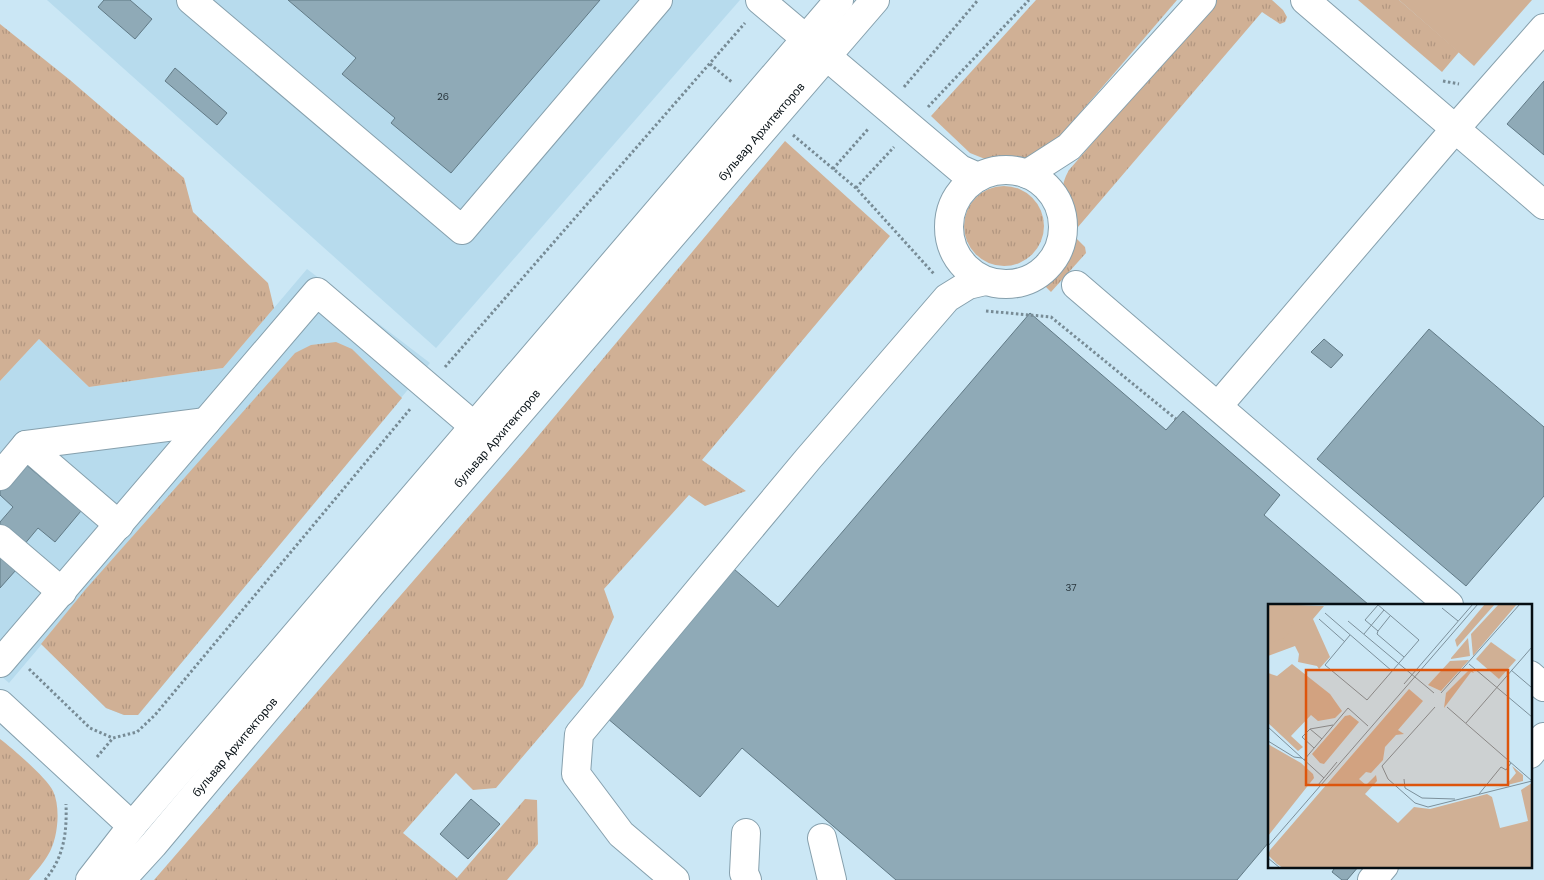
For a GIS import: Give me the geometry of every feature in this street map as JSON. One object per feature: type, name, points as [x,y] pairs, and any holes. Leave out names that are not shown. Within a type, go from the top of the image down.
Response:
[{"type":"main road","points":[[191,0],[462,230],[655,1]]},
{"type":"main road","name":"бульвар Архитекторов","points":[[90,880],[132,826],[839,0]]},
{"type":"main road","name":"бульвар Архитекторов","points":[[121,880],[153,845],[383,571],[875,0]]},
{"type":"main road","points":[[1027,174],[1069,147],[1202,0]]},
{"type":"main road","points":[[1305,0],[1544,204]]},
{"type":"main road","points":[[761,1],[936,150],[960,169],[978,176]]},
{"type":"main road","points":[[1218,406],[1455,128],[1544,28]]},
{"type":"main road","points":[[1050,191],[1054,177],[1069,147]]},
{"type":"main road","points":[[936,150],[953,205]]},
{"type":"main road","points":[[675,880],[621,834],[576,774],[579,734],[808,459],[947,298],[968,285],[985,281],[1004,284],[1022,282],[1039,274],[1052,261],[1060,244],[1063,226],[1059,208],[1050,191],[1027,174],[1011,170],[994,171],[978,176],[963,189],[953,205],[948,228],[953,251],[954,275],[947,298]]},
{"type":"main road","points":[[953,251],[966,269],[985,281]]},
{"type":"main road","points":[[1076,285],[1447,604]]},
{"type":"main road","points":[[5,657],[316,292],[475,427]]},
{"type":"main road","points":[[0,476],[26,446],[206,422]]},
{"type":"main road","points":[[26,446],[119,524]]},
{"type":"main road","points":[[0,539],[62,592]]},
{"type":"main road","points":[[1532,677],[1544,687]]},
{"type":"main road","points":[[0,704],[153,845]]},
{"type":"main road","points":[[1532,752],[1544,737]]},
{"type":"main road","points":[[746,833],[744,873],[746,880]]},
{"type":"main road","points":[[822,838],[832,880]]},
{"type":"main road","points":[[1372,880],[1382,868]]},
{"type":"path","points":[[931,54],[978,0]]},
{"type":"path","points":[[922,113],[1029,0]]},
{"type":"path","points":[[710,64],[761,1]]},
{"type":"path","points":[[894,146],[856,188],[938,279],[947,298],[955,308],[1051,317],[1176,418]]},
{"type":"path","points":[[5,657],[90,728],[113,738]]},
{"type":"path","points":[[45,880],[63,850],[67,821],[66,802]]},
{"type":"shaded area","points":[[47,0],[740,0],[436,348]]},
{"type":"shaded area","points":[[307,269],[430,363],[138,715],[124,715],[106,708],[42,644],[9,683],[0,675],[0,381],[39,339],[89,387],[223,368]]},
{"type":"green space","points":[[1036,0],[1177,0],[1050,148],[1033,159],[1009,163],[985,159],[970,153],[931,116]]},
{"type":"green space","points":[[1216,0],[1272,0],[1283,10],[1287,17],[1285,22],[1280,24],[1262,12],[1072,234],[1085,247],[1086,253],[1051,292],[1042,283],[1059,263],[1066,249],[1068,238],[1062,190],[1069,170]]},
{"type":"green space","points":[[1358,0],[1399,0],[1459,52],[1442,72]]},
{"type":"green space","points":[[1399,0],[1532,0],[1474,66]]},
{"type":"green space","points":[[0,24],[70,80],[184,178],[193,212],[268,283],[274,308],[223,368],[89,387],[39,339],[0,381]]},
{"type":"green space","points":[[785,141],[890,236],[702,460],[746,491],[705,506],[689,495],[604,589],[614,617],[583,686],[496,788],[473,790],[456,773],[403,833],[457,878],[525,799],[537,800],[538,844],[507,880],[154,880],[524,453]]},
{"type":"green space","points":[[1004,186],[1019,189],[1032,198],[1041,211],[1044,226],[1041,241],[1032,254],[1019,263],[1004,266],[989,263],[976,254],[967,241],[964,226],[967,211],[976,198],[989,189]]},
{"type":"green space","points":[[336,342],[352,349],[402,398],[138,715],[124,715],[106,708],[41,644],[85,590],[295,353],[311,345]]},
{"type":"green space","points":[[0,739],[44,778],[53,791],[57,806],[58,815],[54,841],[46,858],[29,880],[0,880]]},
{"type":"building","points":[[104,0],[130,0],[152,19],[135,39],[98,7]]},
{"type":"building","points":[[288,0],[600,0],[451,173],[391,123],[395,118],[342,74],[356,58]]},
{"type":"building","points":[[175,68],[227,113],[217,125],[165,81]]},
{"type":"building","points":[[1544,81],[1544,155],[1507,124]]},
{"type":"building","points":[[1030,313],[1166,430],[1183,411],[1280,495],[1264,515],[1368,604],[1268,604],[1268,843],[1237,880],[896,880],[742,748],[700,797],[607,718],[734,569],[778,607]]},
{"type":"building","points":[[1429,329],[1544,427],[1544,496],[1466,586],[1317,459]]},
{"type":"building","points":[[1324,339],[1343,355],[1331,368],[1311,352]]},
{"type":"building","points":[[24,463],[81,511],[55,542],[38,528],[8,564],[0,557],[0,522],[13,507],[0,495],[0,491]]},
{"type":"building","points":[[0,557],[16,570],[0,588]]},
{"type":"building","points":[[471,799],[500,824],[468,859],[440,834]]},
{"type":"building","points":[[1335,868],[1357,868],[1347,880],[1342,880],[1332,872]]}]
